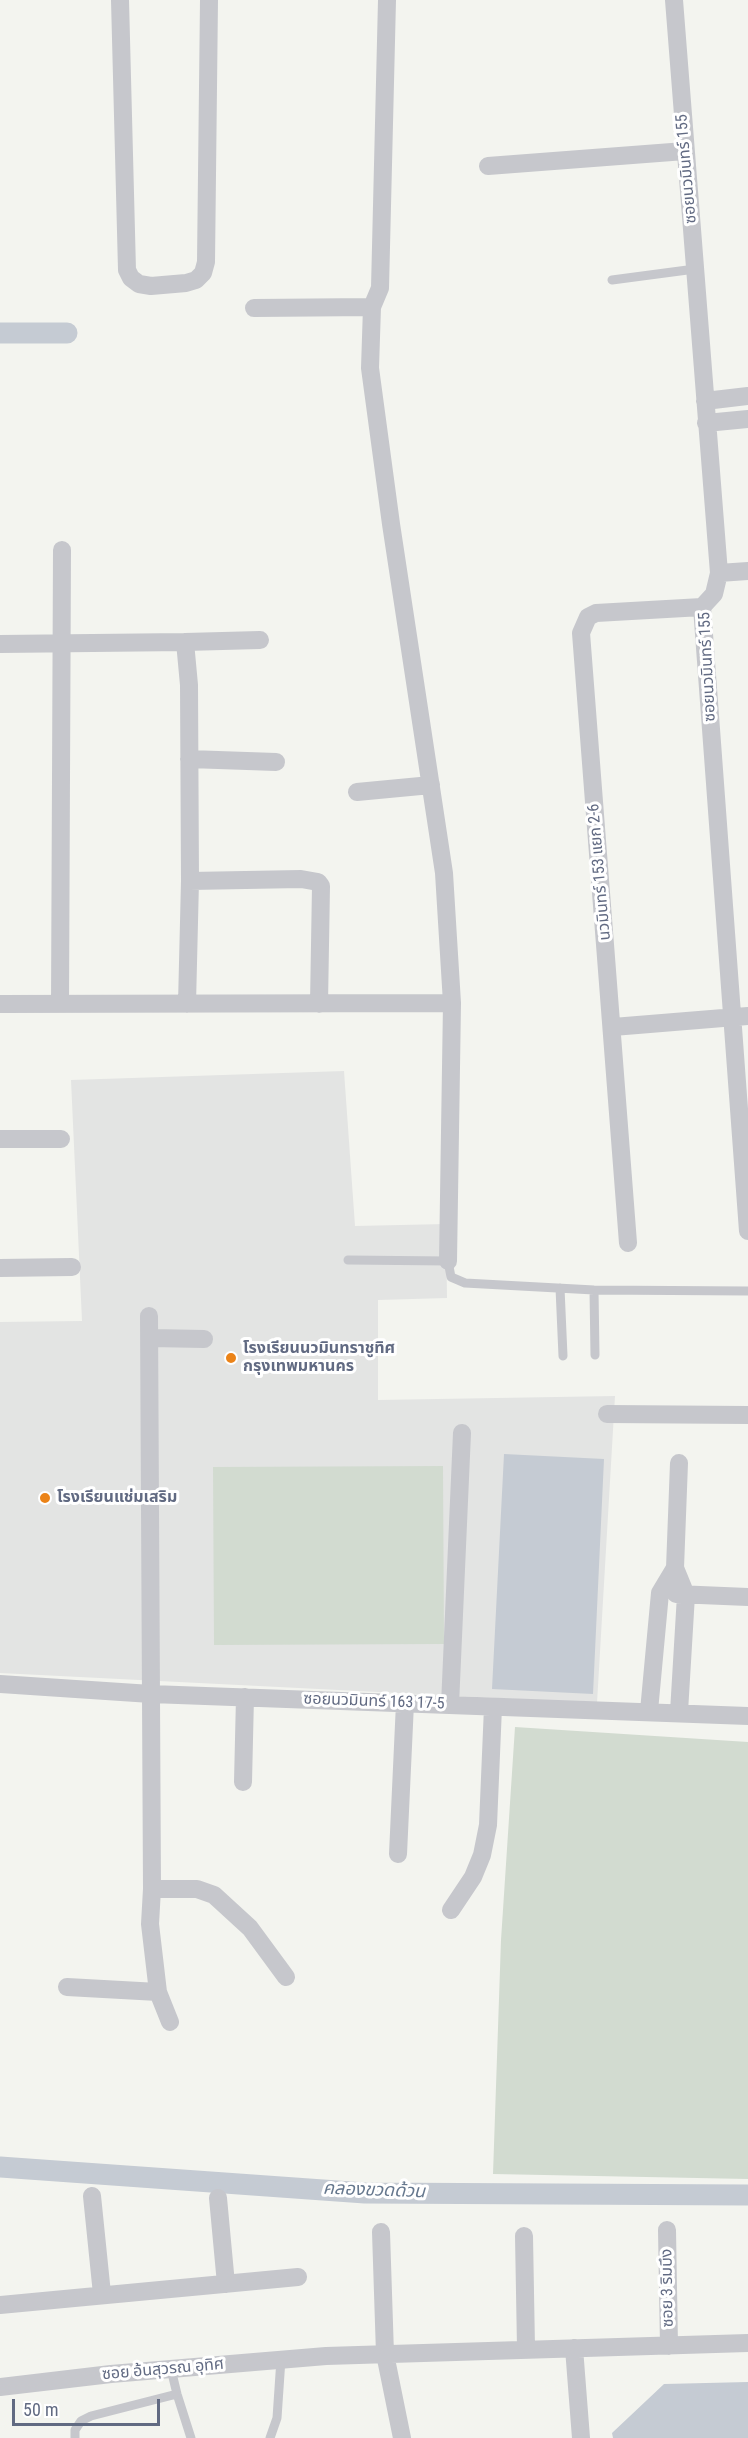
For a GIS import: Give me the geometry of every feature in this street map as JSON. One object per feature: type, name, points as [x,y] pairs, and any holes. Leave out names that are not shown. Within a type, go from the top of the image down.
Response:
[{"type":"street","points":[[120,0],[127,270],[131,278],[139,284],[151,286],[186,284],[196,280],[202,273],[206,262],[209,0]]},
{"type":"street","points":[[387,0],[380,288],[372,307],[370,368],[391,524],[444,873],[452,1003],[448,1261]]},
{"type":"street","name":"ซอยนวมินทร์ 155","points":[[674,0],[719,573],[714,594],[702,607],[740,1016],[748,1231]]},
{"type":"street","points":[[488,166],[685,151]]},
{"type":"street","points":[[254,308],[372,307]]},
{"type":"street","points":[[705,401],[748,396]]},
{"type":"street","points":[[706,423],[748,419]]},
{"type":"street","points":[[60,1004],[62,550]]},
{"type":"street","points":[[719,573],[748,571]]},
{"type":"street","name":"นวมินทร์ 153 แยก 2-6","points":[[628,1243],[581,633],[588,617],[596,613],[702,607]]},
{"type":"street","points":[[0,644],[63,645],[260,640]]},
{"type":"street","points":[[185,642],[189,685],[190,881],[187,1004]]},
{"type":"street","points":[[189,759],[276,762]]},
{"type":"street","points":[[357,792],[431,785]]},
{"type":"street","points":[[190,881],[301,879],[318,882],[321,886],[319,1004]]},
{"type":"street","points":[[0,1004],[452,1003]]},
{"type":"street","points":[[613,1027],[740,1016]]},
{"type":"street","points":[[0,1139],[61,1139]]},
{"type":"street","points":[[0,1268],[72,1267]]},
{"type":"street","points":[[149,1316],[151,1338],[152,1889],[150,1924],[158,1992],[170,2022]]},
{"type":"street","points":[[151,1338],[204,1339]]},
{"type":"street","points":[[607,1414],[748,1415]]},
{"type":"street","points":[[450,1705],[462,1433]]},
{"type":"street","points":[[679,1463],[675,1568],[686,1594],[679,1712]]},
{"type":"street","points":[[648,1711],[660,1593],[675,1568]]},
{"type":"street","points":[[660,1593],[748,1597]]},
{"type":"street","name":"ซอยนวมินทร์ 163 17-5","points":[[0,1684],[151,1694],[748,1716]]},
{"type":"street","points":[[243,1782],[245,1697]]},
{"type":"street","points":[[398,1854],[405,1703]]},
{"type":"street","points":[[452,1910],[473,1877],[482,1855],[488,1825],[493,1707]]},
{"type":"street","points":[[152,1889],[197,1889],[214,1895],[250,1928],[286,1977]]},
{"type":"street","points":[[67,1987],[158,1992]]},
{"type":"street","points":[[92,2196],[102,2294]]},
{"type":"street","points":[[218,2198],[226,2284]]},
{"type":"street","name":"ซอย 3 ริมบึง","points":[[667,2230],[669,2346]]},
{"type":"street","points":[[381,2232],[385,2354],[402,2438]]},
{"type":"street","points":[[524,2236],[526,2348]]},
{"type":"street","points":[[0,2305],[298,2277]]},
{"type":"street","name":"ซอย อ้นสุวรณ อุทิศ","points":[[0,2387],[326,2356],[526,2348],[748,2343]]},
{"type":"street","points":[[574,2348],[581,2438]]},
{"type":"lane","points":[[612,280],[695,268]]},
{"type":"lane","points":[[348,1260],[448,1261],[451,1276],[465,1283],[594,1290],[748,1291]]},
{"type":"lane","points":[[560,1288],[563,1356]]},
{"type":"lane","points":[[594,1290],[595,1355]]},
{"type":"lane","points":[[270,2438],[277,2418],[282,2359]]},
{"type":"lane","points":[[171,2369],[191,2438]]},
{"type":"lane","points":[[75,2438],[75,2430],[81,2421],[91,2416],[177,2394]]},
{"type":"shaded area","name":"โรงเรียนนวมินทราชูทิศ กรุงเทพมหานคร","points":[[344,1071],[355,1226],[446,1224],[447,1298],[378,1300],[378,1400],[615,1396],[597,1703],[0,1673],[0,1322],[82,1321],[71,1080]]},
{"type":"shaded area","points":[[504,1454],[604,1459],[593,1694],[492,1689]]},
{"type":"shaded area","points":[[443,1466],[444,1644],[214,1645],[213,1467]]},
{"type":"shaded area","points":[[515,1727],[748,1742],[748,2179],[493,2174],[501,1940]]},
{"type":"shaded area","points":[[748,2382],[748,2438],[613,2438],[612,2433],[664,2384]]},
{"type":"waterway","points":[[0,333],[67,333]]},
{"type":"waterway","name":"คลองขวดด้วน","points":[[0,2167],[365,2193],[748,2195]]},
{"type":"place","name":"โรงเรียนนวมินทราชูทิศ กรุงเทพมหานคร","points":[[231,1358]]},
{"type":"place","name":"โรงเรียนแช่มเสริม","points":[[45,1498]]}]
